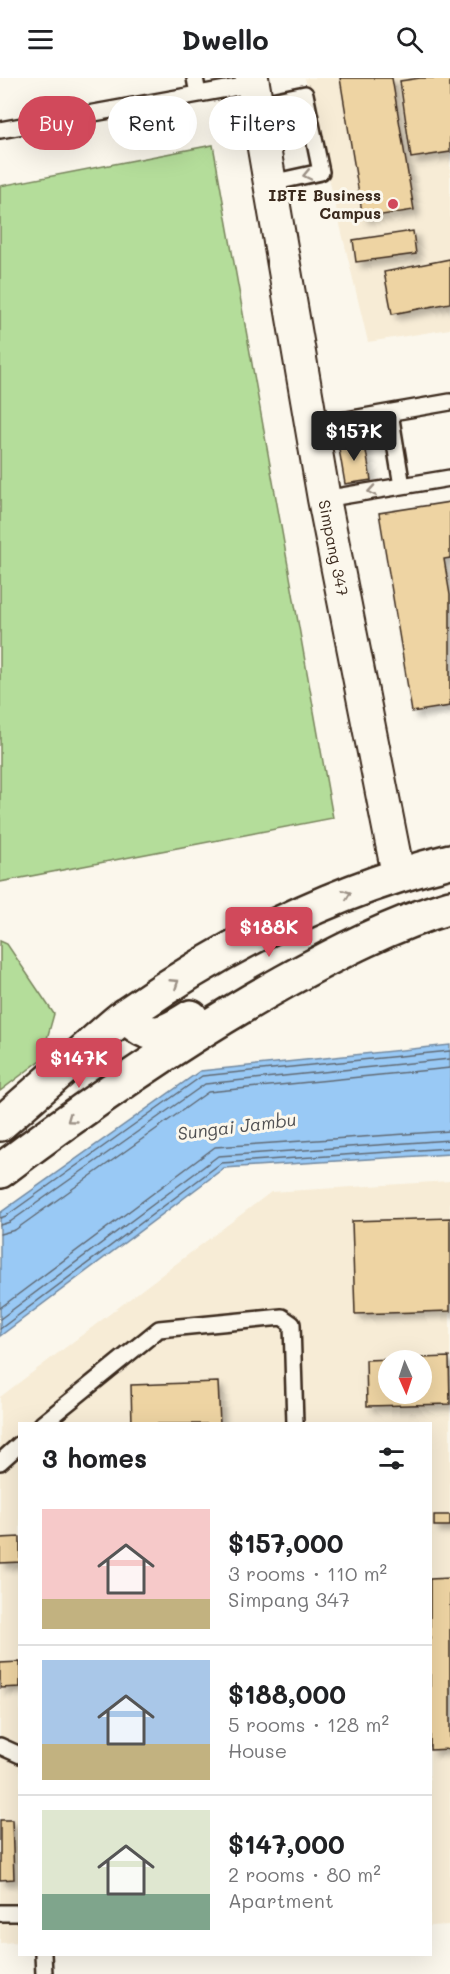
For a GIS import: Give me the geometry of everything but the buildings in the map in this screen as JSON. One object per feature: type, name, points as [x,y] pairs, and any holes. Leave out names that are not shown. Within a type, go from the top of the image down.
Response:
[{"type":"street","name":"Simpang 347","points":[[254,88],[324,499],[398,874]]},
{"type":"street","points":[[0,1124],[125,1015],[246,941],[319,905],[398,874],[450,861]]},
{"type":"street","points":[[0,1171],[154,1059],[213,1021],[310,968],[391,928],[450,907]]},
{"type":"street","points":[[125,1015],[138,1029],[159,1033],[172,1029],[249,982],[340,938],[391,928]]},
{"type":"lane","points":[[195,78],[198,94]]},
{"type":"lane","points":[[0,130],[198,94],[254,88],[305,94],[321,172],[271,183]]},
{"type":"lane","points":[[312,426],[450,402]]},
{"type":"lane","points":[[390,414],[402,486]]},
{"type":"lane","points":[[324,499],[450,478]]},
{"type":"lane","points":[[44,1422],[159,1329],[282,1317],[292,1324],[295,1422]]},
{"type":"lane","points":[[0,1462],[18,1446]]},
{"type":"lane","points":[[0,1746],[18,1754]]},
{"type":"lane","points":[[0,1913],[18,1913]]},
{"type":"lane","points":[[43,1956],[44,1974]]},
{"type":"shaded area","name":"IBTE Business Campus","points":[[305,78],[450,78],[450,329],[368,342],[317,128],[317,96],[309,96]]},
{"type":"shaded area","points":[[450,1181],[450,1925],[432,1926],[432,1422],[18,1422],[18,1942],[0,1943],[0,1397],[271,1192]]},
{"type":"green space","points":[[209,146],[209,150],[214,150],[333,818],[0,882],[0,186],[197,150],[197,148]]},
{"type":"green space","points":[[0,941],[7,944],[54,1014],[41,1060],[0,1091]]},
{"type":"water","name":"Sungai Jambu","points":[[450,1045],[450,1154],[224,1168],[0,1336],[0,1213],[200,1071]]},
{"type":"place","name":"IBTE Business Campus","points":[[393,204]]}]
